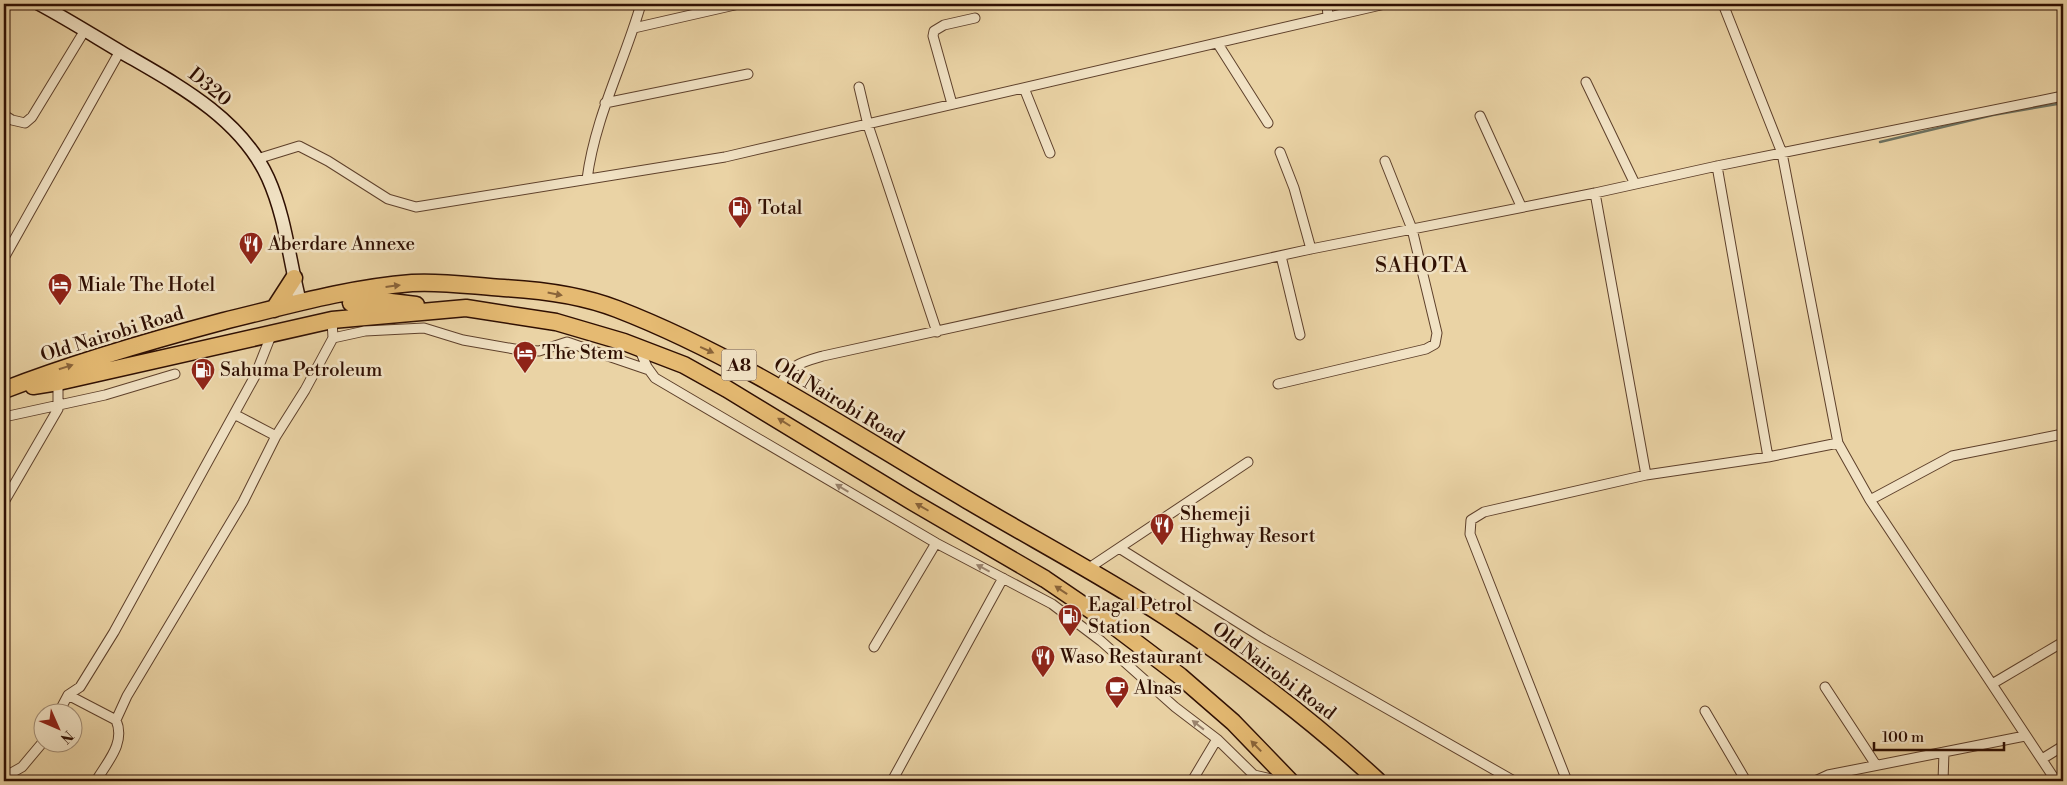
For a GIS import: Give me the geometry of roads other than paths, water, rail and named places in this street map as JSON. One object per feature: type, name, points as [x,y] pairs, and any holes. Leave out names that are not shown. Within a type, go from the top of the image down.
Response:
[{"type":"highway","points":[[274,309],[294,278]]},
{"type":"highway","name":"Old Nairobi Road","points":[[4,390],[61,368],[141,343],[274,309],[413,283],[536,290],[582,299],[616,309],[737,363],[1165,616],[1262,684],[1312,722],[1378,781]]},
{"type":"highway","points":[[466,308],[461,302],[460,296],[464,288],[472,286]]},
{"type":"highway","points":[[143,362],[195,343],[293,314],[305,303],[374,300],[438,310]]},
{"type":"highway","name":"Old Nairobi Road","points":[[4,390],[58,382],[332,320],[466,308],[556,322],[638,347],[684,365],[1045,579],[1114,626],[1180,676],[1233,722],[1290,781]]},
{"type":"street","name":"D320","points":[[39,4],[173,81],[194,96],[235,133],[258,159],[278,203],[292,257],[294,278],[305,303]]},
{"type":"street","points":[[587,179],[591,149],[605,103],[634,28],[641,4]]},
{"type":"street","points":[[634,28],[739,4]]},
{"type":"street","points":[[1327,4],[1328,16]]},
{"type":"street","points":[[258,159],[299,146],[328,160],[388,199],[416,207],[725,157],[1385,4]]},
{"type":"street","points":[[1723,4],[1782,153],[1838,443],[1870,500],[2056,781]]},
{"type":"street","points":[[952,104],[933,36],[934,31],[944,25],[975,18]]},
{"type":"street","points":[[4,115],[12,120],[25,123],[32,117],[85,30]]},
{"type":"street","points":[[1218,44],[1268,123]]},
{"type":"street","points":[[4,258],[120,51]]},
{"type":"street","points":[[605,103],[748,74]]},
{"type":"street","points":[[1586,82],[1635,184]]},
{"type":"street","points":[[860,87],[868,125],[937,332]]},
{"type":"street","points":[[1024,88],[1050,153]]},
{"type":"street","points":[[780,389],[782,379],[798,363],[1311,249],[1521,206],[1595,193],[1717,166],[2063,96]]},
{"type":"street","points":[[1480,116],[1521,206]]},
{"type":"street","points":[[1280,152],[1294,188],[1311,249]]},
{"type":"street","points":[[1278,384],[1426,349],[1435,344],[1437,333],[1412,229],[1386,161]]},
{"type":"street","points":[[1717,166],[1768,457]]},
{"type":"street","points":[[1595,193],[1646,475]]},
{"type":"street","points":[[1281,256],[1300,335]]},
{"type":"street","name":"D320","points":[[292,257],[301,275],[305,303]]},
{"type":"street","points":[[116,720],[127,696],[243,502],[276,436],[333,338],[332,320]]},
{"type":"street","points":[[333,338],[365,331],[424,328],[463,340],[520,350],[539,351],[567,342],[649,370]]},
{"type":"street","points":[[64,702],[68,695],[80,687],[114,632],[255,376],[272,333]]},
{"type":"street","points":[[638,347],[655,378],[936,543],[1052,604],[1089,631],[1175,707],[1217,739],[1257,778],[1280,781]]},
{"type":"street","points":[[4,417],[105,395],[175,374]]},
{"type":"street","points":[[4,502],[58,406],[58,382]]},
{"type":"street","points":[[234,414],[276,436]]},
{"type":"street","points":[[1870,500],[1952,456],[2063,434]]},
{"type":"street","points":[[1568,781],[1470,534],[1471,520],[1484,512],[1646,475],[1768,457],[1838,443]]},
{"type":"street","points":[[1086,570],[1248,462]]},
{"type":"street","points":[[874,648],[936,543]]},
{"type":"street","points":[[1119,548],[1263,638],[1514,781]]},
{"type":"street","points":[[892,781],[1003,578]]},
{"type":"street","points":[[1992,684],[2063,642]]},
{"type":"street","points":[[1825,687],[1876,766]]},
{"type":"street","points":[[68,695],[116,720],[120,729],[120,741],[96,781]]},
{"type":"street","points":[[1705,711],[1746,781]]},
{"type":"street","points":[[1815,781],[1828,775],[2025,736]]},
{"type":"street","points":[[1192,781],[1217,739]]},
{"type":"street","points":[[2042,759],[2063,746]]},
{"type":"street","points":[[7,781],[6,776],[22,767],[35,752]]},
{"type":"street","points":[[1943,781],[1944,752]]},
{"type":"waterway","points":[[1880,142],[1993,115],[2063,103]]},
{"type":"place","name":"Total","points":[[740,229]]},
{"type":"place","name":"Aberdare Annexe","points":[[251,265]]},
{"type":"place","name":"Miale The Hotel","points":[[60,306]]},
{"type":"place","name":"The Stem","points":[[525,374]]},
{"type":"place","name":"Sahuma Petroleum","points":[[203,391]]},
{"type":"place","name":"Shemeji Highway Resort","points":[[1162,546]]},
{"type":"place","name":"Eagal Petrol Station","points":[[1070,637]]},
{"type":"place","name":"Waso Restaurant","points":[[1043,678]]},
{"type":"place","name":"Alnas","points":[[1117,709]]},
{"type":"district","name":"SAHOTA","points":[[1422,266]]}]
